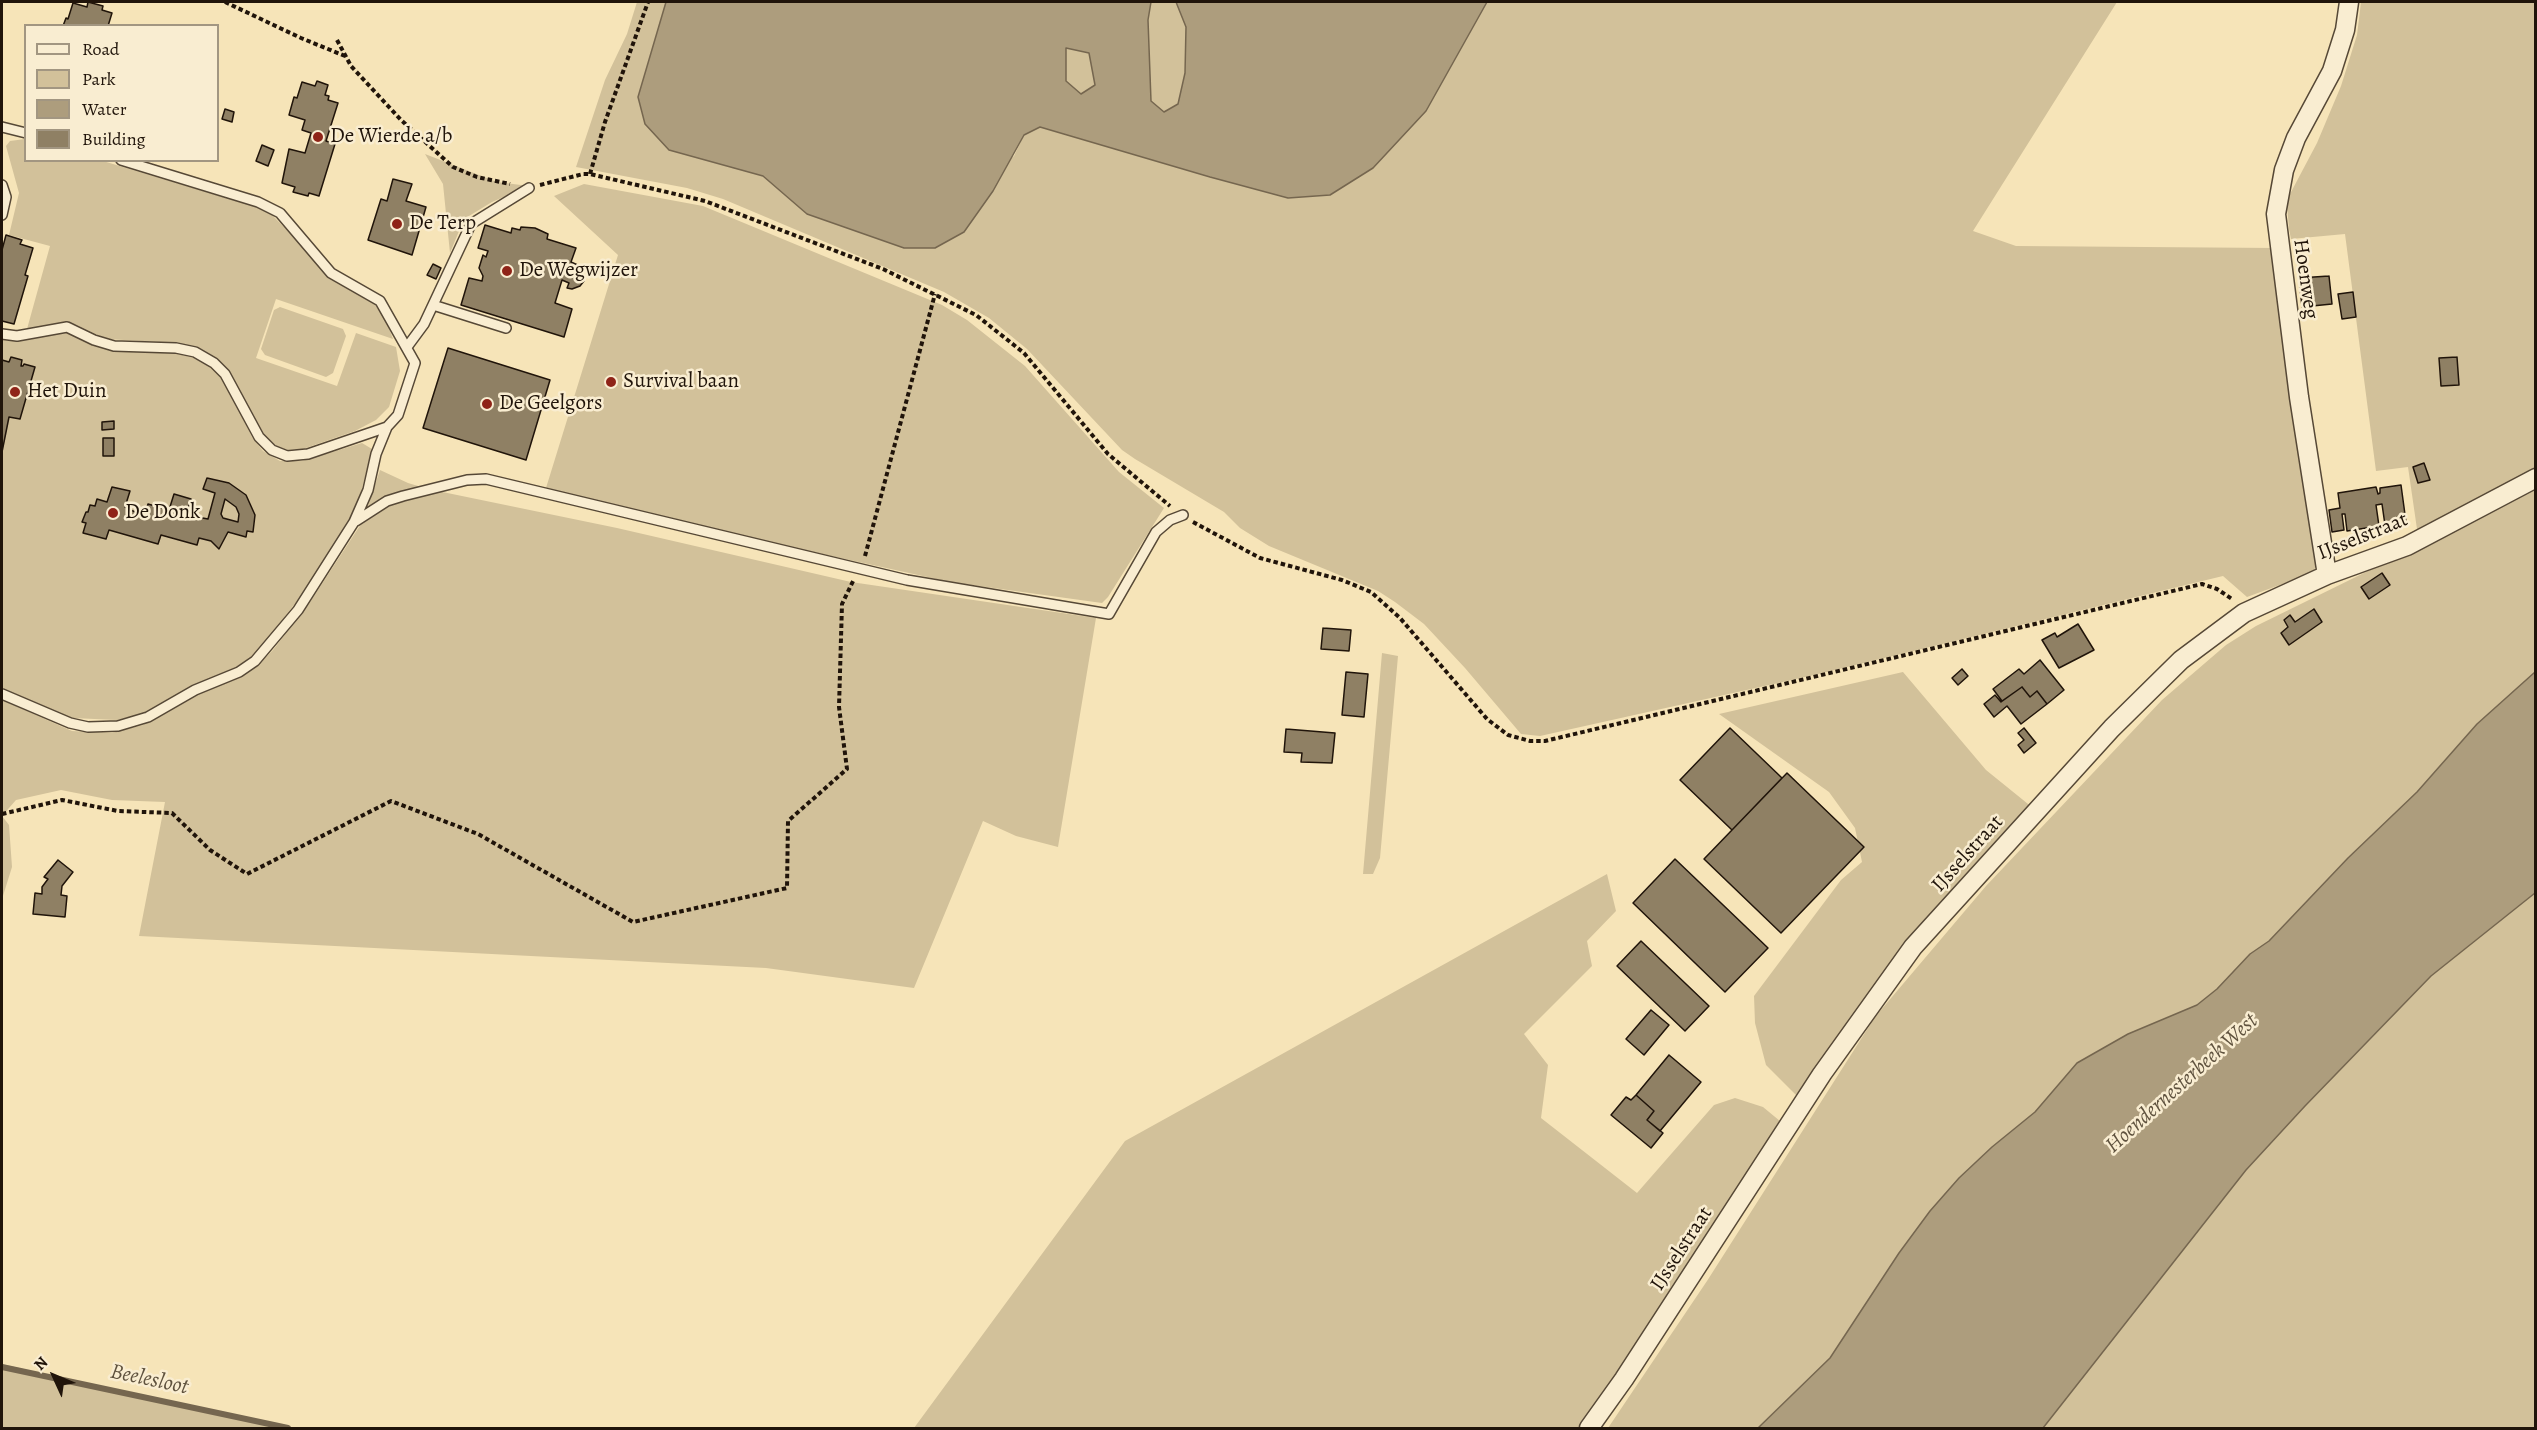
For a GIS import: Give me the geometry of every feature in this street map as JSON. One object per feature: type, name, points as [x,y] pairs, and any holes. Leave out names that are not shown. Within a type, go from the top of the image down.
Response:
[{"type":"street","name":"Hoenweg","points":[[2327,575],[2299,397],[2276,214],[2284,170],[2296,138],[2332,71],[2341,47],[2349,2]]},
{"type":"street","name":"IJsselstraat","points":[[1589,1428],[1624,1379],[1822,1074],[1913,947],[2112,728],[2181,660],[2244,613],[2327,575],[2407,546],[2535,478]]},
{"type":"lane","points":[[2,127],[24,132]]},
{"type":"lane","points":[[2,694],[60,720],[81,726],[118,726],[148,717],[201,687],[238,672],[261,655],[298,610],[354,522],[362,506],[387,427],[398,415],[415,363],[380,301],[331,273],[290,224],[275,210],[258,202],[128,162]]},
{"type":"lane","points":[[2,185],[6,197],[2,215]]},
{"type":"lane","points":[[407,347],[424,324],[471,224],[529,188]]},
{"type":"lane","points":[[433,305],[506,328]]},
{"type":"lane","points":[[2,334],[17,336],[67,327],[94,340],[114,346],[176,348],[195,352],[214,363],[225,374],[259,437],[272,450],[286,456],[308,454],[387,427]]},
{"type":"lane","points":[[354,522],[376,507],[403,496],[467,480],[486,479],[930,585],[1109,614],[1156,532],[1170,520],[1183,515]]},
{"type":"path","points":[[225,2],[301,38],[346,56]]},
{"type":"path","points":[[590,174],[605,122],[648,2]]},
{"type":"path","points":[[337,40],[351,66],[401,120],[453,167],[477,177],[529,188],[590,174],[705,201],[884,269],[976,315],[1024,353],[1108,454],[1152,493],[1183,515],[1260,558],[1342,580],[1371,592],[1400,618],[1487,718],[1508,735],[1530,741],[1545,741],[2202,584],[2229,597],[2244,613]]},
{"type":"path","points":[[2,814],[62,800],[118,811],[172,813],[210,850],[247,874],[391,801],[477,834],[633,922],[787,888],[788,821],[847,769],[839,707],[842,604],[867,550],[935,294]]},
{"type":"green space","points":[[637,2],[666,2],[638,97],[669,150],[763,176],[807,214],[904,248],[1014,156],[1024,135],[1040,126],[1288,198],[1330,195],[1426,111],[1487,2],[2117,2],[1973,231],[2016,246],[2275,248],[2317,564],[2314,570],[2304,576],[2247,597],[2223,576],[1814,675],[1540,736],[1521,734],[1424,624],[1378,591],[1269,546],[1240,528],[1224,512],[1122,450],[1027,349],[989,318],[944,292],[723,199],[687,188],[576,167],[605,80],[627,34]]},
{"type":"green space","points":[[1151,2],[1176,2],[1186,27],[1185,73],[1178,104],[1164,112],[1151,102],[1148,20]]},
{"type":"green space","points":[[2361,2],[2535,2],[2535,475],[2418,536],[2408,467],[2376,471],[2345,234],[2291,239],[2289,229],[2287,205],[2290,194],[2317,143],[2341,86],[2357,35]]},
{"type":"green space","points":[[1066,48],[1089,52],[1095,85],[1081,94],[1066,81]]},
{"type":"green space","points":[[24,139],[24,162],[106,162],[256,207],[272,215],[323,272],[373,302],[386,320],[393,339],[276,299],[256,358],[337,386],[356,333],[396,347],[400,371],[389,407],[376,420],[355,431],[303,449],[288,450],[278,447],[265,436],[228,370],[203,351],[178,343],[106,339],[77,325],[64,322],[27,329],[50,246],[9,235],[19,193],[6,146],[10,141]]},
{"type":"green space","points":[[425,154],[497,182],[529,186],[492,202],[464,219],[450,253],[443,184]]},
{"type":"green space","points":[[584,184],[703,206],[942,305],[967,320],[1025,366],[1119,472],[1164,508],[1108,597],[1102,603],[950,582],[736,535],[546,488],[618,255],[554,196]]},
{"type":"green space","points":[[280,307],[343,329],[346,336],[333,373],[326,377],[265,355],[261,349],[274,310]]},
{"type":"green space","points":[[65,332],[113,351],[174,353],[206,364],[224,381],[252,437],[263,451],[280,461],[302,461],[362,443],[372,449],[360,496],[350,519],[300,597],[263,645],[251,657],[232,670],[192,686],[145,713],[117,720],[72,718],[2,688],[2,340],[17,341]]},
{"type":"green space","points":[[380,470],[428,489],[617,528],[851,582],[1096,618],[1058,847],[1016,836],[983,821],[914,988],[766,968],[139,936],[165,802],[112,800],[61,790],[16,800],[2,816],[2,700],[72,731],[112,733],[143,725],[195,695],[239,678],[256,667],[273,650],[310,602],[363,521]]},
{"type":"green space","points":[[2535,489],[2535,672],[2477,724],[2417,792],[2348,858],[2269,941],[2250,954],[2217,989],[2197,1005],[2128,1034],[2077,1063],[2035,1112],[1959,1178],[1899,1253],[1830,1358],[1758,1428],[1608,1428],[1707,1281],[1875,1017],[1986,886],[2162,700],[2226,645],[2256,626]]},
{"type":"green space","points":[[1382,653],[1398,656],[1380,858],[1373,874],[1363,874]]},
{"type":"green space","points":[[1903,672],[1986,770],[2033,808],[1802,1101],[1766,1065],[1755,1023],[1754,996],[1841,880],[1862,862],[1855,828],[1829,792],[1719,714]]},
{"type":"green space","points":[[2,816],[9,825],[12,867],[2,899]]},
{"type":"green space","points":[[1607,874],[1616,911],[1587,941],[1592,966],[1524,1034],[1548,1065],[1541,1118],[1637,1193],[1714,1105],[1735,1098],[1763,1107],[1786,1126],[1591,1428],[914,1428],[1125,1141]]},
{"type":"green space","points":[[2535,893],[2535,1428],[2043,1428],[2246,1170],[2431,976]]},
{"type":"green space","points":[[2,1364],[277,1428],[2,1428]]},
{"type":"water","points":[[666,2],[1151,2],[1148,20],[1151,101],[1164,112],[1178,104],[1185,73],[1186,27],[1176,2],[1487,2],[1426,111],[1373,168],[1330,195],[1288,198],[1040,127],[1024,135],[993,191],[964,232],[935,248],[904,248],[807,214],[763,176],[669,150],[645,124],[638,97]],"holes":[[[1066,48],[1089,53],[1095,85],[1081,94],[1066,81]]]},
{"type":"water","name":"Hoendernesterbeek West","points":[[2535,672],[2535,893],[2431,976],[2246,1170],[2043,1428],[1758,1428],[1830,1358],[1899,1253],[1930,1211],[1959,1178],[2035,1112],[2077,1063],[2128,1034],[2197,1005],[2217,989],[2250,954],[2269,941],[2348,858],[2417,792],[2477,724]]},
{"type":"building","points":[[88,2],[103,6],[102,10],[112,13],[109,24],[64,24],[66,18],[68,19],[73,3],[87,7]]},
{"type":"building","name":"De Wierde a/b","points":[[317,81],[328,85],[325,95],[329,96],[328,100],[338,103],[326,141],[335,144],[319,196],[309,193],[308,196],[293,192],[295,187],[282,183],[289,149],[305,153],[311,133],[302,130],[305,120],[289,115],[294,97],[297,98],[302,82],[315,86]]},
{"type":"building","points":[[225,109],[234,112],[232,122],[222,119]]},
{"type":"building","points":[[262,145],[274,150],[268,166],[256,161]]},
{"type":"building","name":"De Terp","points":[[393,179],[412,184],[406,201],[426,207],[412,255],[368,240],[381,199],[387,201]]},
{"type":"building","points":[[485,225],[511,233],[512,228],[520,230],[521,227],[535,228],[548,234],[547,239],[576,248],[571,262],[582,267],[584,281],[580,286],[572,289],[567,288],[569,283],[562,280],[555,303],[572,309],[564,337],[461,305],[469,278],[482,281],[483,276],[479,268],[483,255],[486,257],[488,251],[478,248]]},
{"type":"building","points":[[6,235],[22,240],[20,244],[33,248],[25,275],[28,276],[14,324],[2,321],[2,250]]},
{"type":"building","points":[[433,264],[441,268],[436,279],[427,275]]},
{"type":"building","points":[[2329,276],[2332,304],[2302,307],[2299,278]]},
{"type":"building","points":[[2353,292],[2356,317],[2342,319],[2338,294]]},
{"type":"building","name":"De Geelgors","points":[[448,348],[550,380],[526,460],[423,428]]},
{"type":"building","name":"Het Duin","points":[[11,357],[22,360],[21,366],[24,364],[35,367],[20,419],[9,417],[2,452],[2,360],[9,362]]},
{"type":"building","points":[[2457,357],[2459,385],[2441,386],[2439,358]]},
{"type":"building","points":[[114,421],[114,429],[102,430],[102,422]]},
{"type":"building","points":[[103,438],[114,438],[114,456],[103,456]]},
{"type":"building","points":[[2424,463],[2430,480],[2418,483],[2413,467]]},
{"type":"building","name":"De Donk","points":[[207,478],[229,483],[246,495],[255,515],[253,532],[247,531],[246,537],[228,532],[219,549],[211,541],[199,538],[197,545],[161,535],[158,544],[109,530],[106,539],[83,533],[86,523],[82,522],[90,505],[95,506],[97,499],[107,502],[112,487],[130,491],[125,507],[135,512],[145,514],[148,504],[169,510],[174,494],[191,499],[186,515],[208,519],[215,493],[203,489]],"holes":[[[225,499],[236,507],[239,514],[238,522],[223,518],[221,514]]]},
{"type":"building","points":[[2401,485],[2406,522],[2385,525],[2382,504],[2376,505],[2379,526],[2347,531],[2345,514],[2342,514],[2344,530],[2332,532],[2329,510],[2340,508],[2338,493],[2376,487],[2378,494],[2380,488]]},
{"type":"building","points":[[2382,573],[2390,585],[2369,599],[2361,587]]},
{"type":"building","points":[[2314,609],[2322,622],[2289,645],[2281,633],[2288,627],[2284,620],[2290,615],[2295,622]]},
{"type":"building","points":[[2078,624],[2094,650],[2059,668],[2042,640],[2055,633],[2057,637]]},
{"type":"building","points":[[1323,628],[1351,630],[1349,651],[1321,649]]},
{"type":"building","points":[[2040,660],[2064,690],[2047,704],[2037,691],[2030,697],[2022,687],[2002,701],[1993,689],[2019,669],[2024,674]]},
{"type":"building","points":[[1962,669],[1968,676],[1958,685],[1952,678]]},
{"type":"building","points":[[1346,672],[1368,674],[1364,717],[1342,715]]},
{"type":"building","points":[[2022,687],[2030,697],[2037,691],[2047,704],[2021,724],[2007,706],[1994,717],[1984,704],[1995,695],[2001,702]]},
{"type":"building","points":[[1730,728],[1782,778],[1732,830],[1680,780]]},
{"type":"building","points":[[2024,728],[2036,743],[2024,753],[2018,745],[2024,740],[2018,733]]},
{"type":"building","points":[[1286,729],[1335,733],[1332,763],[1301,762],[1302,753],[1284,752]]},
{"type":"building","points":[[1787,773],[1864,847],[1781,933],[1704,859]]},
{"type":"building","points":[[1675,859],[1768,948],[1725,992],[1633,903]]},
{"type":"building","points":[[58,860],[73,872],[62,886],[61,895],[67,896],[65,917],[33,914],[35,893],[42,894],[42,887],[48,879],[44,877]]},
{"type":"building","points":[[1641,941],[1709,1006],[1685,1031],[1617,966]]},
{"type":"building","points":[[1651,1010],[1669,1025],[1644,1055],[1626,1039]]},
{"type":"building","points":[[1669,1055],[1701,1082],[1660,1131],[1647,1120],[1654,1111],[1636,1095]]},
{"type":"building","points":[[1636,1095],[1654,1111],[1647,1120],[1663,1133],[1651,1148],[1611,1115],[1626,1097],[1631,1100]]},
{"type":"waterway","name":"Beelesloot","points":[[2,1367],[288,1428]]},
{"type":"place","name":"De Wierde a/b","points":[[318,137]]},
{"type":"place","name":"De Terp","points":[[397,224]]},
{"type":"place","name":"De Wegwijzer","points":[[507,271]]},
{"type":"place","name":"Survival baan","points":[[611,382]]},
{"type":"place","name":"Het Duin","points":[[15,392]]},
{"type":"place","name":"De Geelgors","points":[[487,404]]},
{"type":"place","name":"De Donk","points":[[113,513]]}]
